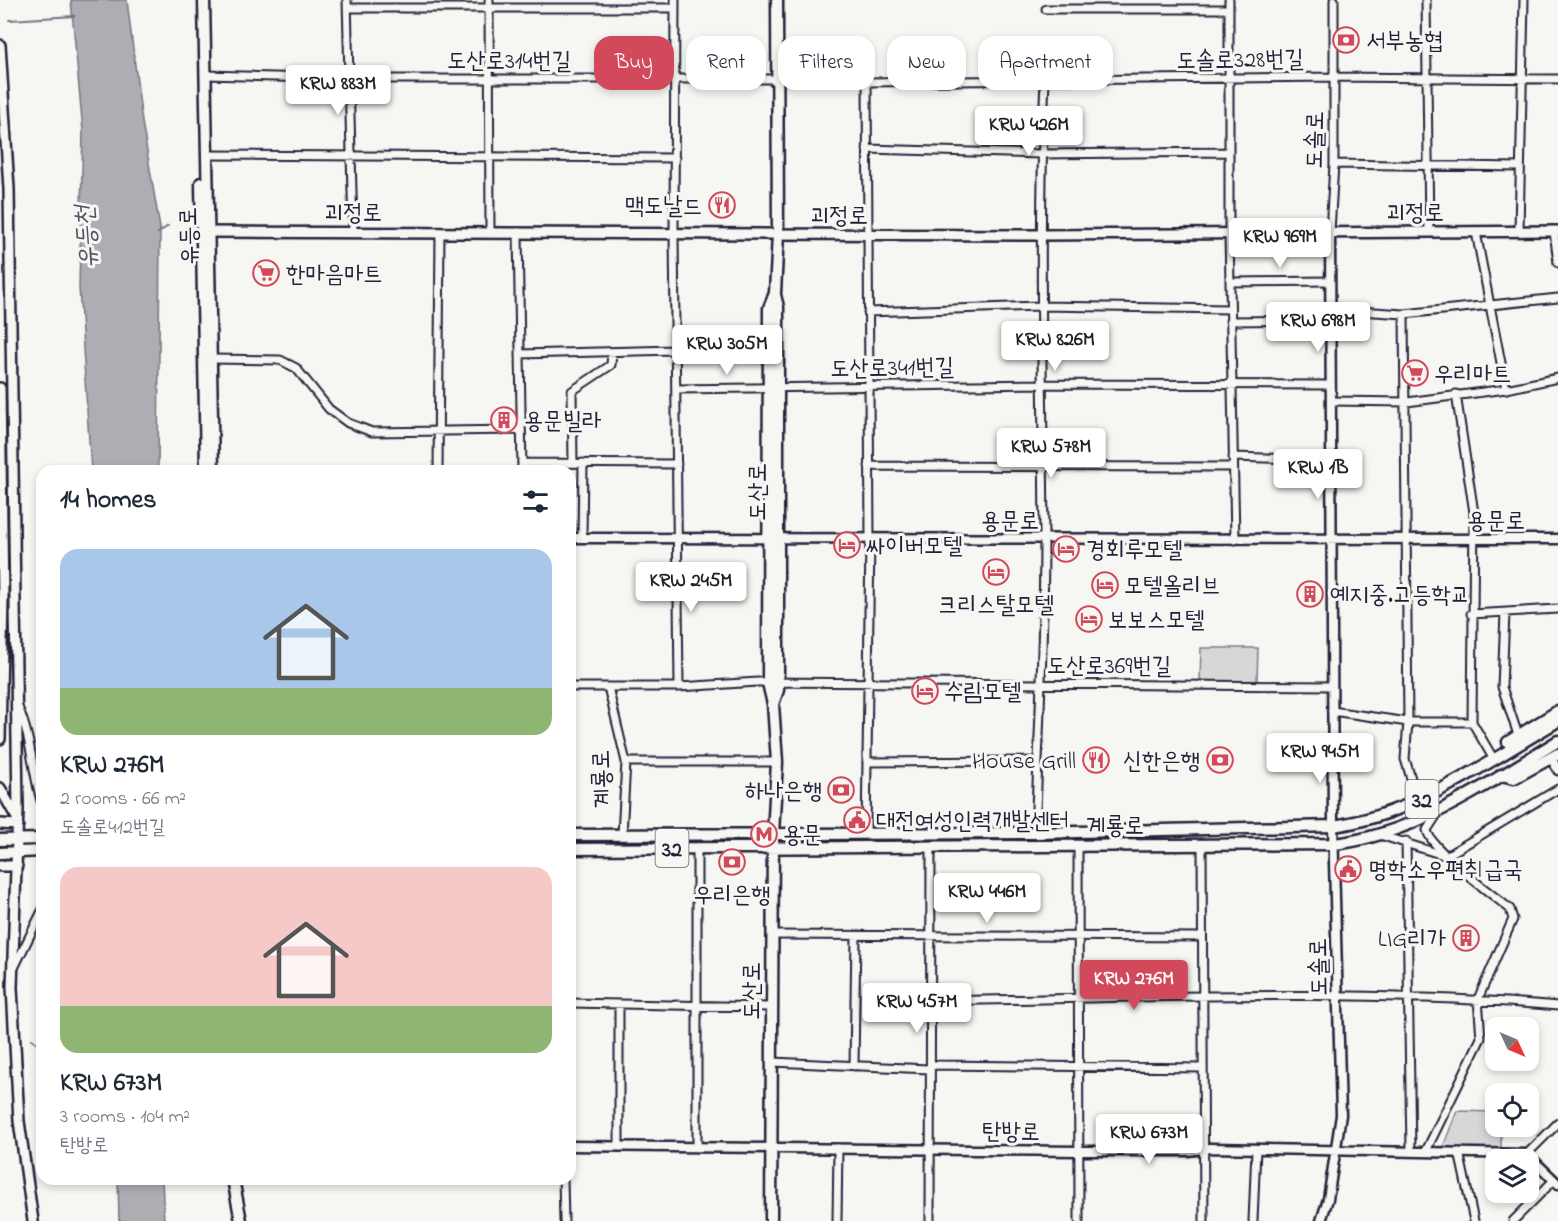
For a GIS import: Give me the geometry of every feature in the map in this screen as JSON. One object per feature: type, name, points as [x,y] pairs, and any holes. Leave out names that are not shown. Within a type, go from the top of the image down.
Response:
[{"type":"main road","name":"유등로","points":[[197,0],[212,359],[213,465]]},
{"type":"main road","name":"유등로","points":[[204,0],[207,155],[206,465]]},
{"type":"main road","name":"도산로","points":[[771,1221],[773,834],[777,762],[773,704],[774,388],[769,308],[775,292],[778,234],[777,0]]},
{"type":"main road","points":[[0,45],[15,597],[18,822],[12,987],[19,1120],[33,1221]]},
{"type":"main road","name":"괴정로","points":[[206,232],[490,231],[1042,235],[1556,231]]},
{"type":"main road","points":[[0,388],[0,739]]},
{"type":"main road","name":"계룡로","points":[[1498,756],[1508,742],[1558,711]]},
{"type":"main road","name":"계룡로","points":[[576,835],[1035,833],[1333,826],[1356,823],[1418,801],[1558,721]]},
{"type":"main road","name":"계룡로","points":[[576,849],[1335,844],[1405,828],[1438,813],[1558,741]]},
{"type":"main road","name":"계룡로","points":[[1501,776],[1514,778],[1555,756]]},
{"type":"main road","points":[[0,788],[18,822]]},
{"type":"main road","points":[[0,824],[18,822]]},
{"type":"main road","points":[[2,838],[36,839]]},
{"type":"main road","points":[[1,854],[36,851]]},
{"type":"main road","points":[[0,866],[17,866]]},
{"type":"main road","points":[[234,1185],[241,1221]]},
{"type":"street","points":[[347,0],[353,231]]},
{"type":"street","points":[[1229,0],[1229,233],[1235,540]]},
{"type":"street","name":"도솔로","points":[[1321,1221],[1341,1115],[1332,711],[1330,232],[1334,164],[1334,0]]},
{"type":"street","points":[[1426,0],[1429,231]]},
{"type":"street","points":[[1519,231],[1524,0]]},
{"type":"street","points":[[348,8],[489,4],[675,4],[674,233],[679,687]]},
{"type":"street","points":[[489,4],[490,231]]},
{"type":"street","points":[[1046,9],[1229,9]]},
{"type":"street","name":"도산로314번길","points":[[205,75],[349,79],[777,79]]},
{"type":"street","name":"도솔로328번길","points":[[1113,79],[1334,77],[1558,79]]},
{"type":"street","name":"도솔로328번길","points":[[866,834],[870,539],[867,82],[978,81]]},
{"type":"street","points":[[1035,833],[1044,540],[1040,384],[1041,154],[1044,90]]},
{"type":"street","points":[[867,149],[1041,154],[1229,152]]},
{"type":"street","points":[[207,155],[675,158]]},
{"type":"street","points":[[1334,164],[1520,167]]},
{"type":"street","name":"괴정로","points":[[1556,231],[1558,263]]},
{"type":"street","points":[[438,465],[440,232]]},
{"type":"street","points":[[518,232],[522,465]]},
{"type":"street","name":"괴정로","points":[[1476,232],[1506,389]]},
{"type":"street","points":[[1230,282],[1330,281]]},
{"type":"street","points":[[1331,309],[1404,314],[1490,307],[1558,298]]},
{"type":"street","points":[[868,312],[1041,306],[1230,309]]},
{"type":"street","points":[[1404,314],[1407,402],[1408,722],[1405,759],[1418,801]]},
{"type":"street","points":[[1230,321],[1331,320]]},
{"type":"street","points":[[520,354],[676,350]]},
{"type":"street","points":[[573,463],[572,390],[611,365],[612,352]]},
{"type":"street","points":[[212,359],[280,360],[296,369],[328,409],[348,423],[372,432],[438,429],[521,430]]},
{"type":"street","points":[[1331,401],[1407,402],[1506,389],[1558,378]]},
{"type":"street","name":"도산로341번길","points":[[774,388],[1040,384],[1331,385]]},
{"type":"street","points":[[676,389],[774,388]]},
{"type":"street","points":[[1456,394],[1474,513],[1471,614],[1472,722],[1498,756]]},
{"type":"street","points":[[1233,457],[1331,460]]},
{"type":"street","points":[[548,465],[573,463],[677,464]]},
{"type":"street","points":[[582,538],[583,463]]},
{"type":"street","points":[[869,466],[1233,467]]},
{"type":"street","name":"용문로","points":[[576,538],[1558,540]]},
{"type":"street","points":[[1,598],[15,597]]},
{"type":"street","points":[[1471,614],[1558,609]]},
{"type":"street","points":[[1505,613],[1502,687],[1518,735]]},
{"type":"street","name":"도산로369번길","points":[[576,687],[679,687],[773,682],[1332,686]]},
{"type":"street","name":"계룡로","points":[[608,687],[626,762],[622,835]]},
{"type":"street","points":[[16,702],[28,730],[36,783]]},
{"type":"street","points":[[1332,711],[1408,722],[1472,722]]},
{"type":"street","points":[[1555,756],[1558,770]]},
{"type":"street","points":[[867,762],[1038,761]]},
{"type":"street","points":[[626,762],[777,762]]},
{"type":"street","points":[[1380,835],[1446,855],[1558,789]]},
{"type":"street","points":[[1426,1151],[1481,1038],[1478,999],[1513,920],[1510,909],[1430,839],[1427,830],[1438,813]]},
{"type":"street","points":[[1406,841],[1411,1151]]},
{"type":"street","points":[[1078,846],[1080,936],[1078,1221]]},
{"type":"street","points":[[1202,846],[1204,1221]]},
{"type":"street","points":[[930,1221],[929,1069],[932,847]]},
{"type":"street","points":[[697,848],[697,1147]]},
{"type":"street","points":[[14,968],[36,923]]},
{"type":"street","points":[[773,936],[1202,937]]},
{"type":"street","points":[[854,1066],[856,936]]},
{"type":"street","points":[[930,1002],[1338,995],[1478,999],[1558,1006]]},
{"type":"street","points":[[576,1003],[772,1007]]},
{"type":"street","points":[[619,1005],[619,1146]]},
{"type":"street","points":[[772,1062],[929,1069],[934,1065],[1203,1068]]},
{"type":"street","points":[[1532,1149],[1558,1123]]},
{"type":"street","name":"탄방로","points":[[576,1146],[1079,1151],[1256,1149],[1485,1153]]},
{"type":"street","points":[[837,1221],[838,1148]]},
{"type":"street","points":[[1253,1221],[1256,1149]]},
{"type":"street","points":[[1459,1152],[1474,1221]]},
{"type":"street","points":[[1513,1221],[1556,1182],[1539,1166]]},
{"type":"street","points":[[563,1185],[564,1221]]},
{"type":"shaded area","points":[[1201,648],[1258,648],[1257,680],[1250,686],[1206,686],[1200,682]]},
{"type":"shaded area","points":[[1457,1111],[1485,1112],[1485,1137],[1501,1137],[1501,1149],[1443,1147]]},
{"type":"water","name":"유등천","points":[[71,0],[127,0],[142,122],[160,228],[158,465],[91,465],[79,287],[83,131]]},
{"type":"water","points":[[118,1185],[162,1185],[164,1221],[119,1221]]},
{"type":"waterway","points":[[9,20],[75,16]]},
{"type":"waterway","points":[[158,233],[168,226]]},
{"type":"waterway","points":[[32,1039],[36,1042]]},
{"type":"place","name":"서부농협","points":[[1346,40]]},
{"type":"place","name":"맥도날드","points":[[722,205]]},
{"type":"place","name":"한마음마트","points":[[266,273]]},
{"type":"place","name":"우리마트","points":[[1415,373]]},
{"type":"place","name":"용문빌라","points":[[504,420]]},
{"type":"place","name":"싸이버모텔","points":[[847,545]]},
{"type":"place","name":"경회루모텔","points":[[1066,549]]},
{"type":"place","name":"크리스탈모텔","points":[[996,572]]},
{"type":"place","name":"모텔올리브","points":[[1105,585]]},
{"type":"place","name":"예지중.고등학교","points":[[1310,594]]},
{"type":"place","name":"보보스모텔","points":[[1089,619]]},
{"type":"place","name":"수림모텔","points":[[925,691]]},
{"type":"place","name":"House Grill","points":[[1096,760]]},
{"type":"place","name":"신한은행","points":[[1220,760]]},
{"type":"place","name":"하나은행","points":[[841,790]]},
{"type":"place","name":"대전여성인력개발센터","points":[[857,820]]},
{"type":"place","name":"용문","points":[[764,834]]},
{"type":"place","name":"우리은행","points":[[732,862]]},
{"type":"place","name":"명학소우편취급국","points":[[1348,869]]},
{"type":"place","name":"LIG리가","points":[[1466,938]]}]
